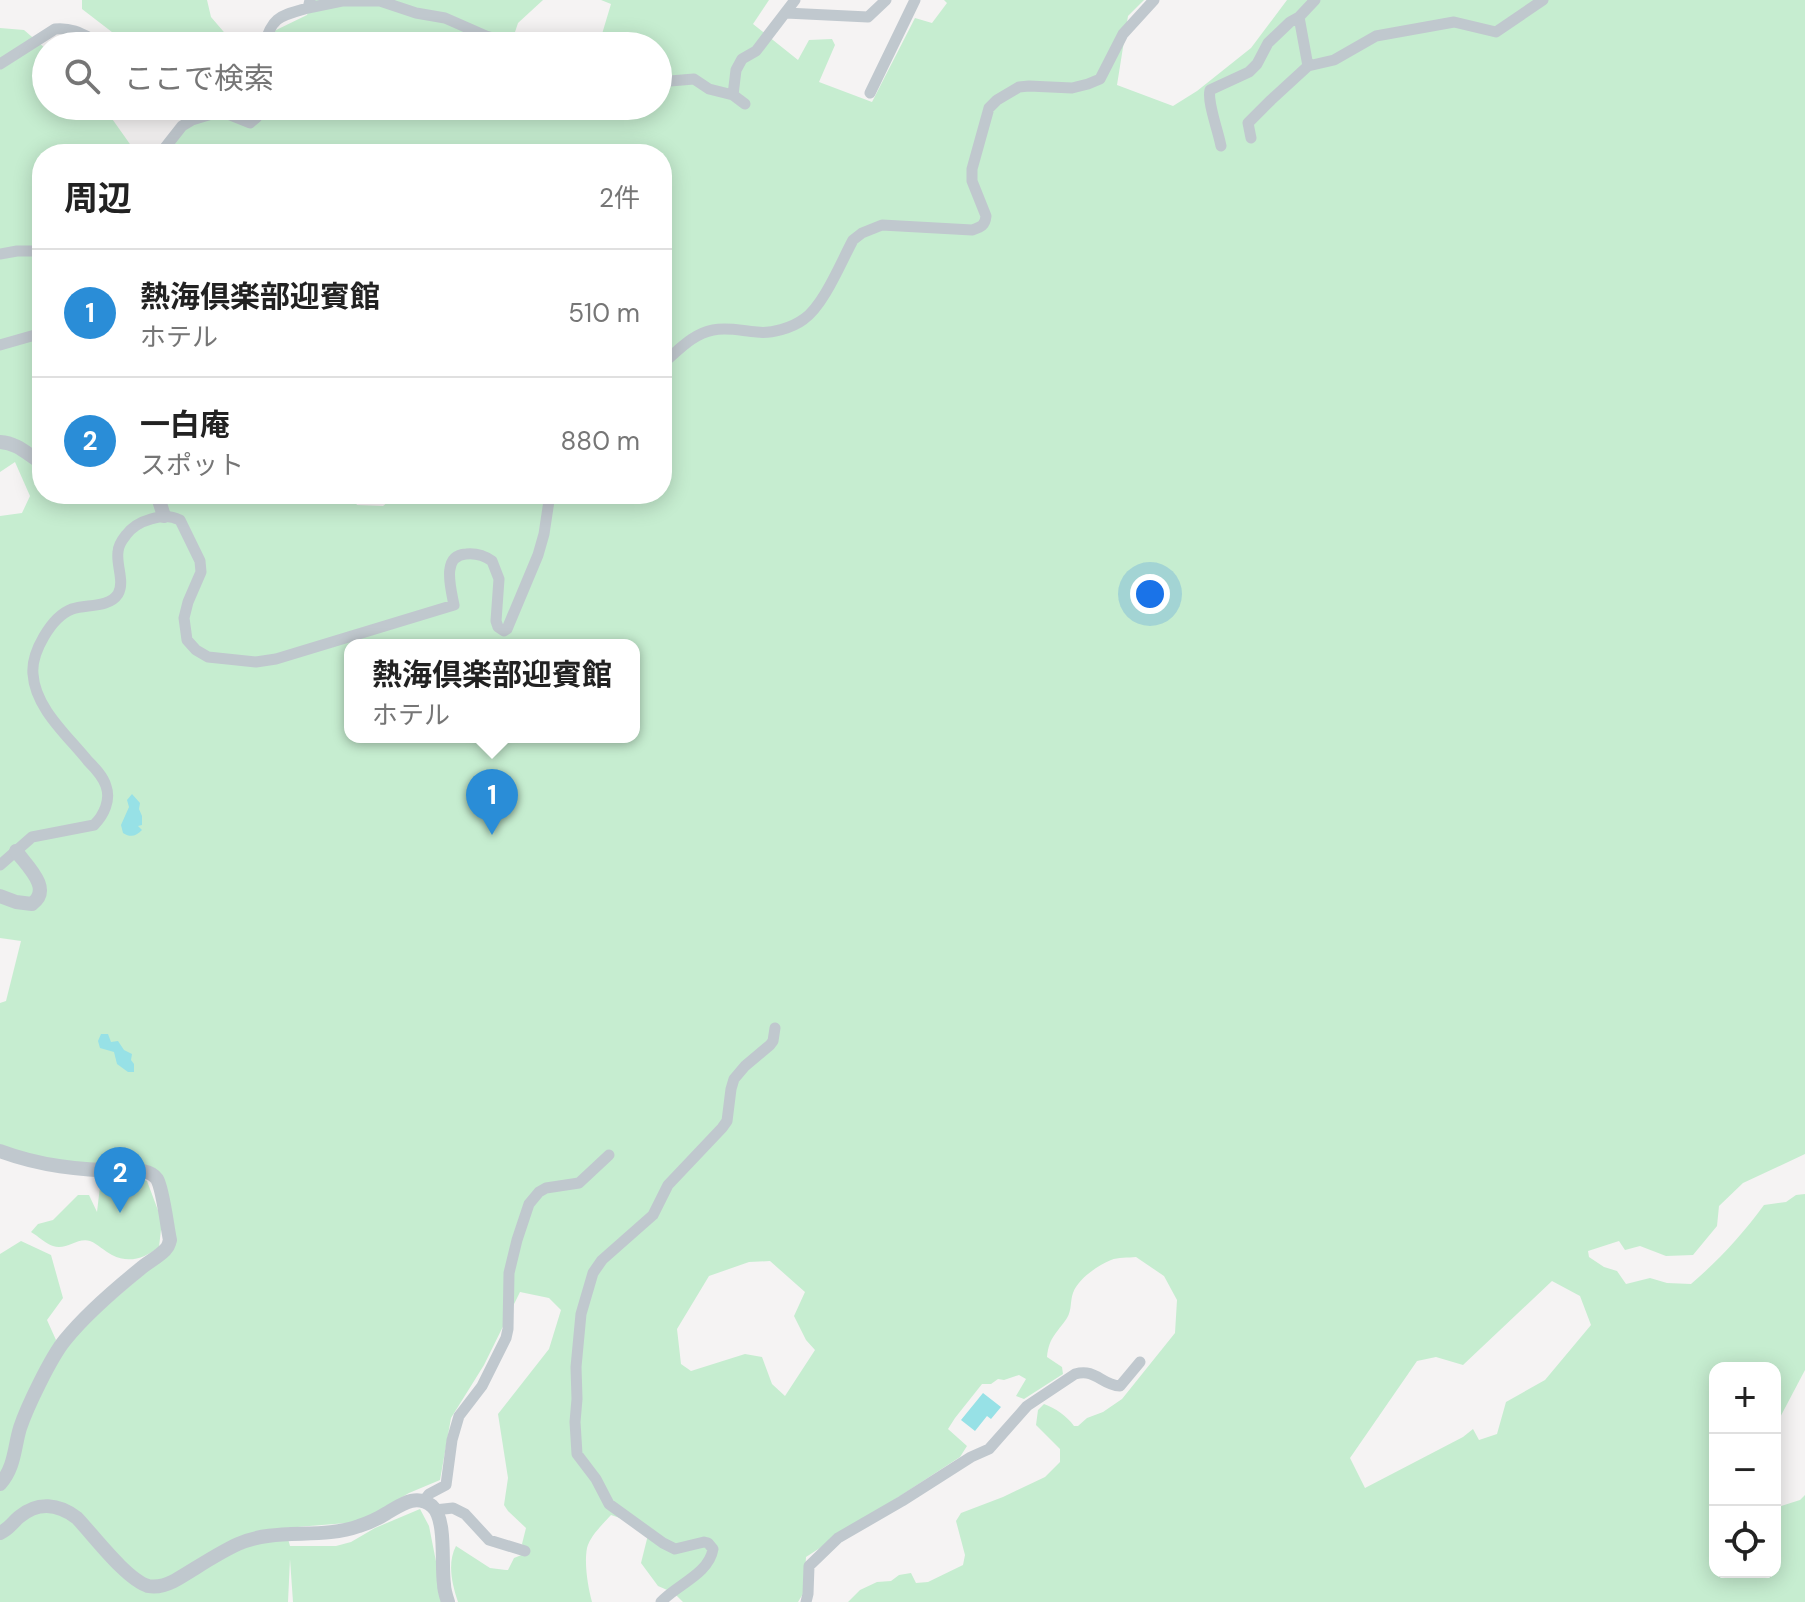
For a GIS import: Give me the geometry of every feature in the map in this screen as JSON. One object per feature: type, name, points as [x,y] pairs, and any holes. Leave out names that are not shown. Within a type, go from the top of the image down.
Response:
[{"type":"street","points":[[733,95],[736,70],[742,59],[756,51],[795,0]]},
{"type":"street","points":[[786,13],[868,17],[886,0]]},
{"type":"street","points":[[870,93],[915,0]]},
{"type":"street","points":[[672,355],[692,338],[713,330],[760,333],[785,329],[803,320],[816,308],[853,240],[872,229],[882,225],[972,230],[981,227],[986,216],[972,181],[972,169],[989,108],[1019,87],[1072,88],[1100,79],[1123,34],[1154,0]]},
{"type":"street","points":[[1221,146],[1208,96],[1210,90],[1249,72],[1268,43],[1315,0]]},
{"type":"street","points":[[1251,138],[1248,123],[1308,66],[1334,60],[1376,36],[1454,22],[1496,32],[1543,0]]},
{"type":"street","points":[[269,32],[272,23],[281,16],[309,4],[342,1],[380,1],[416,13],[445,18],[477,32]]},
{"type":"street","points":[[1299,17],[1308,66]]},
{"type":"street","points":[[50,32],[65,28],[78,32]]},
{"type":"street","points":[[0,64],[32,44]]},
{"type":"street","points":[[672,81],[694,79],[709,89],[733,95],[745,104]]},
{"type":"street","points":[[168,144],[182,126],[192,120]]},
{"type":"street","points":[[0,254],[32,251]]},
{"type":"street","points":[[0,345],[32,336]]},
{"type":"street","points":[[0,442],[8,442],[32,456]]},
{"type":"street","points":[[160,504],[164,516]]},
{"type":"street","points":[[0,865],[32,837],[94,825],[105,808],[108,797],[106,786],[38,697],[32,670],[42,640],[61,616],[71,609],[109,602],[117,596],[121,586],[117,553],[130,529],[143,521],[164,516],[180,520],[200,561],[201,572],[184,618],[187,640],[208,657],[256,662],[276,659],[454,605],[450,566],[463,553],[492,561],[499,579],[496,621],[504,631],[538,555],[548,504]]},
{"type":"street","points":[[0,896],[32,904],[39,899],[39,883],[16,851]]},
{"type":"street","points":[[661,1602],[695,1576],[711,1558],[713,1549],[704,1542],[675,1549],[663,1543],[609,1504],[596,1479],[577,1454],[576,1367],[581,1314],[593,1273],[602,1260],[653,1215],[668,1185],[722,1128],[727,1121],[734,1079],[773,1041],[775,1028]]},
{"type":"street","points":[[0,1151],[70,1169],[144,1171],[156,1177],[170,1240],[163,1252],[141,1268],[63,1342],[26,1414],[13,1462],[0,1484]]},
{"type":"street","points":[[448,1602],[443,1584],[441,1531],[438,1514],[429,1506],[429,1494],[446,1485],[452,1440],[459,1416],[482,1386],[506,1338],[509,1273],[529,1204],[546,1188],[579,1183],[609,1155]]},
{"type":"street","points":[[806,1602],[809,1566],[838,1538],[989,1449],[1027,1406],[1075,1374],[1089,1373],[1114,1387],[1120,1386],[1140,1362]]},
{"type":"street","points":[[0,1533],[31,1508],[46,1505],[58,1507],[77,1518],[127,1572],[153,1587],[174,1581],[239,1544],[275,1535],[339,1531],[360,1526],[411,1500],[429,1506],[453,1508],[465,1514],[489,1540],[525,1551]]},
{"type":"green space","points":[[82,0],[207,0],[211,17],[224,32],[112,32],[82,9]]},
{"type":"green space","points":[[313,0],[543,0],[518,23],[515,32],[272,32],[307,15]]},
{"type":"green space","points":[[601,0],[769,0],[753,24],[798,60],[809,40],[832,39],[835,45],[819,82],[872,102],[915,18],[932,23],[947,3],[944,0],[1144,0],[1128,16],[1117,85],[1173,106],[1251,48],[1287,0],[1805,0],[1805,1154],[1743,1183],[1719,1206],[1717,1226],[1693,1255],[1666,1256],[1640,1246],[1625,1250],[1619,1241],[1588,1251],[1589,1257],[1617,1271],[1626,1284],[1650,1278],[1667,1283],[1691,1284],[1730,1247],[1764,1205],[1786,1202],[1796,1195],[1805,1194],[1805,1370],[1781,1416],[1781,1362],[1709,1362],[1709,1578],[1781,1578],[1781,1506],[1800,1500],[1805,1495],[1805,1602],[848,1602],[860,1590],[877,1582],[891,1581],[899,1575],[911,1573],[916,1583],[928,1582],[963,1565],[965,1555],[956,1521],[961,1513],[1045,1477],[1060,1462],[1060,1449],[1036,1425],[1038,1410],[1044,1404],[1078,1426],[1122,1399],[1175,1333],[1177,1300],[1164,1276],[1136,1257],[1117,1258],[1106,1263],[1075,1288],[1069,1315],[1052,1340],[1047,1357],[1062,1367],[1063,1374],[1024,1399],[1016,1396],[1026,1379],[1019,1375],[982,1384],[948,1429],[967,1446],[960,1457],[806,1557],[804,1592],[798,1602],[683,1602],[674,1593],[658,1586],[641,1563],[648,1535],[626,1520],[611,1515],[587,1548],[587,1575],[592,1602],[458,1602],[451,1566],[456,1546],[490,1568],[506,1570],[514,1558],[526,1550],[522,1544],[526,1528],[504,1505],[508,1478],[498,1414],[549,1349],[561,1310],[549,1298],[520,1292],[484,1365],[451,1418],[440,1480],[409,1493],[359,1522],[285,1528],[290,1546],[336,1546],[420,1509],[429,1526],[444,1602],[293,1602],[290,1559],[288,1602],[0,1602],[0,1254],[21,1241],[51,1255],[63,1298],[47,1320],[56,1340],[45,1378],[65,1345],[171,1251],[163,1179],[61,1165],[0,1148],[0,1003],[6,1001],[21,941],[0,938],[0,516],[22,513],[30,496],[15,462],[0,472],[0,28],[24,30],[32,37],[32,120],[113,120],[130,144],[32,144],[32,504],[672,504],[672,144],[164,144],[195,120],[672,120],[672,32],[603,32],[611,4]],"holes":[[[770,1261],[805,1292],[794,1316],[806,1340],[815,1350],[785,1396],[772,1384],[762,1357],[745,1354],[691,1371],[681,1364],[677,1329],[709,1276],[749,1262]],[[1552,1281],[1580,1296],[1591,1325],[1545,1380],[1506,1402],[1497,1434],[1479,1440],[1473,1429],[1365,1488],[1350,1458],[1417,1361],[1436,1357],[1463,1365]]]},
{"type":"green space","points":[[137,1177],[147,1181],[162,1221],[159,1247],[148,1254],[125,1259],[85,1240],[58,1247],[31,1232],[38,1224],[53,1220],[78,1195],[89,1195],[97,1212],[101,1178]]},
{"type":"water","points":[[132,794],[140,803],[142,825],[138,826],[142,830],[131,836],[123,833],[121,825],[129,807],[127,800]]},
{"type":"water","points":[[101,1034],[108,1034],[111,1042],[118,1041],[124,1050],[132,1054],[134,1072],[128,1072],[117,1064],[114,1052],[100,1048],[98,1041]]},
{"type":"water","points":[[983,1393],[1001,1407],[991,1419],[987,1416],[975,1431],[961,1420]]},
{"type":"place","name":"熱海倶楽部迎賓館","points":[[492,835]]},
{"type":"place","name":"一白庵","points":[[120,1213]]}]
